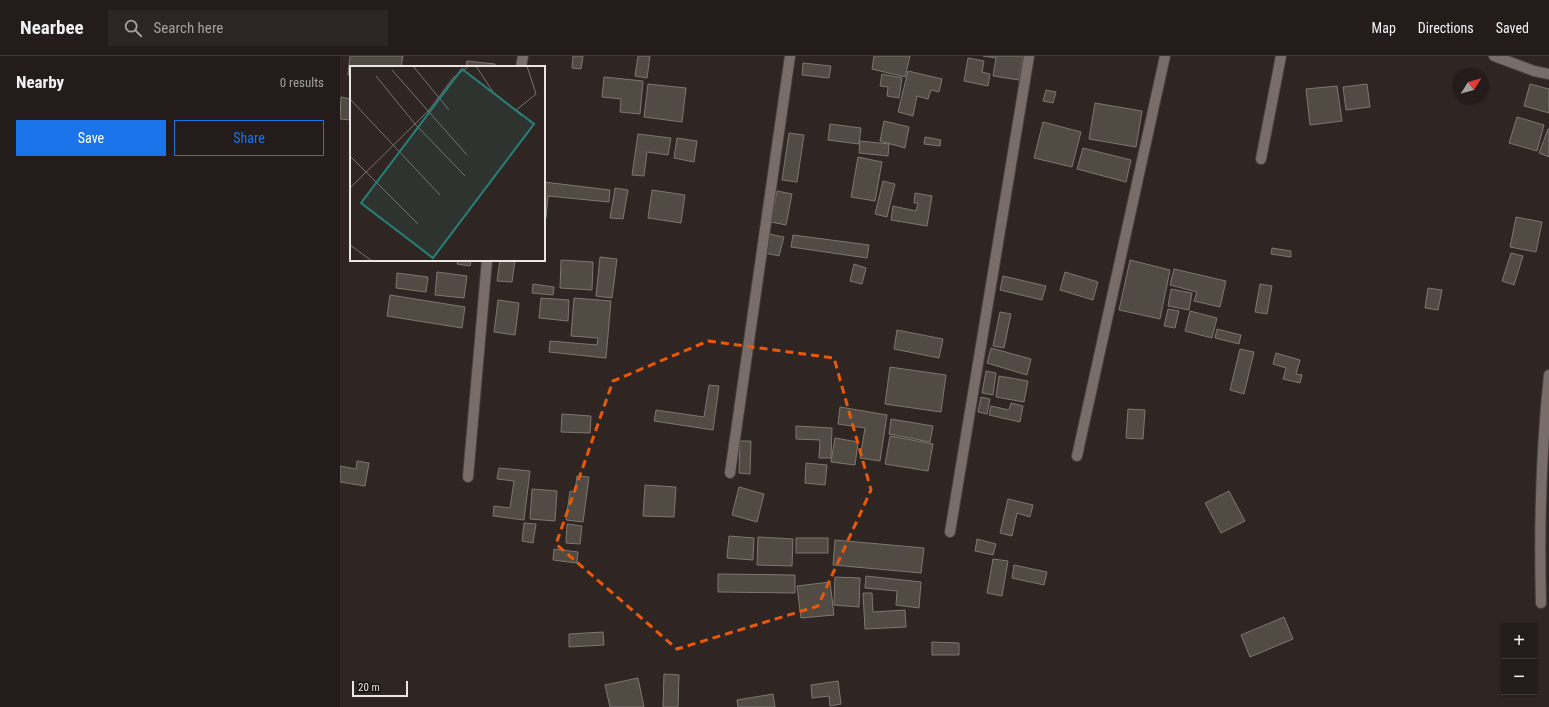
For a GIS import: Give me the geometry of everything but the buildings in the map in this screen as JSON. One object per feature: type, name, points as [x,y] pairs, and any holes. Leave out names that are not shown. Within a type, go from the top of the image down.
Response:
[{"type":"street","points":[[521,66],[523,56]]},
{"type":"street","points":[[730,473],[790,56]]},
{"type":"street","points":[[950,532],[1029,56]]},
{"type":"street","points":[[1077,456],[1165,56]]},
{"type":"street","points":[[1261,159],[1281,56]]},
{"type":"street","points":[[1494,56],[1534,71],[1549,74]]},
{"type":"street","points":[[468,477],[487,261]]},
{"type":"street","points":[[1541,603],[1544,544],[1543,432],[1549,375]]},
{"type":"highlighted area","points":[[708,341],[834,358],[871,490],[818,606],[677,649],[556,544],[613,381]]}]
